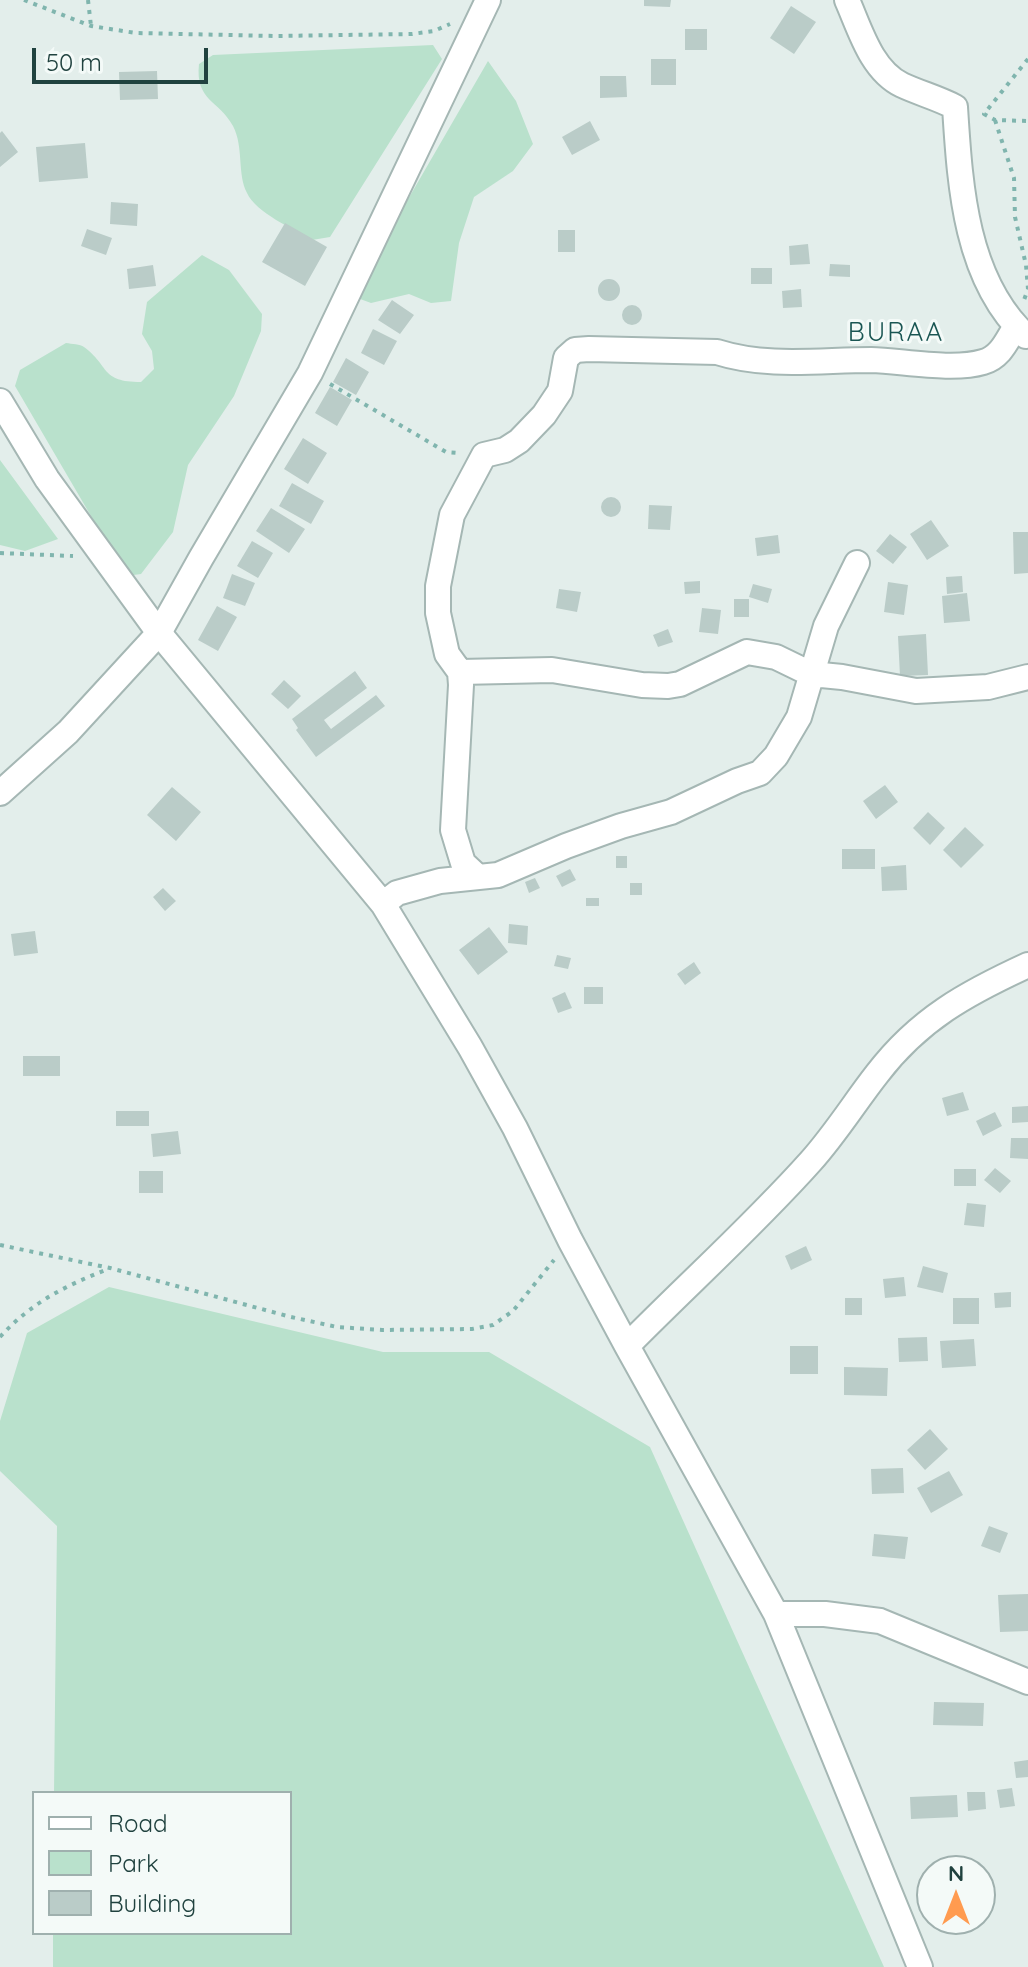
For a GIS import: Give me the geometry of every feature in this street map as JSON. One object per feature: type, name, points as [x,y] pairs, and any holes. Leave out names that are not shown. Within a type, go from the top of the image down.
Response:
[{"type":"street","points":[[0,793],[68,732],[159,633],[310,373],[488,0]]},
{"type":"street","points":[[478,877],[463,863],[453,830],[461,712],[460,672],[447,654],[438,613],[438,586],[452,515],[484,455],[505,450],[519,441],[544,415],[560,391],[566,358],[575,350],[717,352],[737,358],[806,363],[872,360],[949,364],[983,362],[1000,353],[1022,332],[996,298],[972,236],[965,210],[955,107],[888,76],[872,55],[847,0]]},
{"type":"street","points":[[0,401],[47,479],[159,633],[383,904],[508,1114],[570,1240],[776,1614],[920,1967]]},
{"type":"street","points":[[383,904],[397,893],[440,881],[498,875],[621,826],[671,812],[760,773],[790,736],[799,717],[826,626],[857,563]]},
{"type":"street","points":[[460,672],[552,670],[642,685],[668,686],[680,684],[747,652],[776,657],[811,674],[916,691],[988,687],[1028,677]]},
{"type":"street","points":[[627,1346],[810,1162],[842,1124],[877,1073],[909,1038],[949,1005],[1028,965]]},
{"type":"street","points":[[776,1614],[825,1614],[880,1621],[1028,1682]]},
{"type":"path","points":[[24,0],[91,26],[136,33],[412,34],[434,31],[453,23]]},
{"type":"path","points":[[88,0],[91,26]]},
{"type":"path","points":[[1028,59],[984,114],[995,120],[1028,121]]},
{"type":"path","points":[[995,120],[1014,178],[1015,217],[1026,265],[1028,289],[1022,332]]},
{"type":"path","points":[[310,373],[446,452],[484,455]]},
{"type":"path","points":[[0,553],[103,557]]},
{"type":"path","points":[[0,1245],[110,1268],[249,1307],[337,1327],[382,1330],[472,1329],[493,1325],[513,1311],[570,1240]]},
{"type":"path","points":[[0,1337],[13,1322],[53,1292],[110,1268]]},
{"type":"green space","points":[[433,45],[442,59],[330,237],[312,240],[258,207],[244,186],[233,126],[204,93],[199,64],[213,55]]},
{"type":"green space","points":[[488,61],[516,101],[533,144],[513,171],[474,197],[459,243],[451,301],[431,303],[409,294],[371,303],[352,296]]},
{"type":"green space","points":[[202,255],[229,270],[262,314],[261,331],[234,396],[188,465],[173,532],[141,574],[126,576],[15,386],[20,370],[66,343],[84,347],[112,376],[141,382],[154,369],[152,351],[142,334],[147,302]]},
{"type":"green space","points":[[0,460],[58,539],[25,551],[0,545]]},
{"type":"green space","points":[[109,1287],[383,1352],[489,1352],[650,1447],[884,1967],[53,1967],[53,1935],[292,1935],[292,1791],[54,1791],[57,1526],[0,1471],[0,1421],[27,1333]]},
{"type":"building","points":[[644,0],[671,0],[670,7],[644,6]]},
{"type":"building","points":[[791,6],[816,22],[794,54],[770,38]]},
{"type":"building","points":[[685,29],[707,29],[707,50],[685,50]]},
{"type":"building","points":[[651,59],[676,59],[676,85],[651,85]]},
{"type":"building","points":[[157,71],[158,99],[120,100],[119,72]]},
{"type":"building","points":[[600,76],[626,76],[627,97],[600,98]]},
{"type":"building","points":[[590,121],[600,140],[572,155],[562,137]]},
{"type":"building","points":[[2,131],[18,152],[0,167],[0,133]]},
{"type":"building","points":[[85,143],[88,178],[39,182],[36,147]]},
{"type":"building","points":[[111,202],[138,204],[137,226],[110,224]]},
{"type":"building","points":[[285,223],[327,247],[305,286],[262,262]]},
{"type":"building","points":[[87,229],[112,238],[106,255],[81,246]]},
{"type":"building","points":[[558,230],[575,230],[575,252],[558,252]]},
{"type":"building","points":[[808,244],[810,264],[790,265],[789,246]]},
{"type":"building","points":[[830,264],[850,265],[850,277],[829,276]]},
{"type":"building","points":[[153,265],[156,286],[129,289],[127,269]]},
{"type":"building","points":[[751,268],[772,268],[772,284],[751,284]]},
{"type":"building","points":[[609,279],[620,290],[609,301],[598,290]]},
{"type":"building","points":[[801,289],[802,307],[783,308],[782,291]]},
{"type":"building","points":[[392,300],[414,315],[400,334],[378,320]]},
{"type":"building","points":[[628,305],[636,305],[642,315],[636,325],[628,325],[622,319],[622,311]]},
{"type":"building","points":[[373,329],[397,341],[384,365],[361,353]]},
{"type":"building","points":[[346,358],[369,372],[356,395],[333,382]]},
{"type":"building","points":[[330,387],[352,400],[337,426],[315,413]]},
{"type":"building","points":[[303,438],[327,453],[308,484],[284,469]]},
{"type":"building","points":[[292,483],[324,501],[311,524],[279,506]]},
{"type":"building","points":[[607,497],[615,497],[621,507],[615,517],[607,517],[601,511],[601,503]]},
{"type":"building","points":[[649,505],[672,506],[670,530],[648,529]]},
{"type":"building","points":[[271,508],[305,529],[289,553],[256,531]]},
{"type":"building","points":[[931,520],[949,546],[927,560],[910,534]]},
{"type":"building","points":[[1013,532],[1028,532],[1028,573],[1014,574]]},
{"type":"building","points":[[890,534],[907,547],[893,564],[876,551]]},
{"type":"building","points":[[778,535],[780,553],[757,556],[755,538]]},
{"type":"building","points":[[252,541],[273,553],[258,578],[237,566]]},
{"type":"building","points":[[232,574],[255,583],[245,606],[223,598]]},
{"type":"building","points":[[962,576],[963,592],[947,594],[946,577]]},
{"type":"building","points":[[700,581],[700,593],[685,594],[684,582]]},
{"type":"building","points":[[888,582],[908,585],[904,615],[884,612]]},
{"type":"building","points":[[753,584],[772,589],[768,603],[749,597]]},
{"type":"building","points":[[559,589],[581,592],[577,612],[556,608]]},
{"type":"building","points":[[967,593],[970,621],[944,623],[942,596]]},
{"type":"building","points":[[734,599],[749,599],[749,617],[734,617]]},
{"type":"building","points":[[217,606],[237,617],[218,651],[198,640]]},
{"type":"building","points":[[702,608],[721,610],[718,634],[699,632]]},
{"type":"building","points":[[668,629],[673,642],[658,647],[653,635]]},
{"type":"building","points":[[926,634],[928,675],[900,676],[898,636]]},
{"type":"building","points":[[355,671],[367,688],[324,720],[331,729],[376,695],[385,706],[316,757],[296,730],[298,728],[292,719]]},
{"type":"building","points":[[284,680],[301,696],[288,709],[271,694]]},
{"type":"building","points":[[885,785],[898,802],[876,819],[863,801]]},
{"type":"building","points":[[172,787],[201,812],[176,841],[147,815]]},
{"type":"building","points":[[928,812],[945,828],[930,845],[913,828]]},
{"type":"building","points":[[965,827],[984,845],[961,868],[943,850]]},
{"type":"building","points":[[842,849],[875,849],[875,869],[842,869]]},
{"type":"building","points":[[616,856],[627,856],[627,868],[616,868]]},
{"type":"building","points":[[906,865],[907,890],[882,891],[881,867]]},
{"type":"building","points":[[570,869],[576,880],[562,887],[556,876]]},
{"type":"building","points":[[535,878],[540,888],[529,893],[525,882]]},
{"type":"building","points":[[630,883],[642,883],[642,895],[630,895]]},
{"type":"building","points":[[163,888],[176,901],[165,911],[153,897]]},
{"type":"building","points":[[586,898],[599,898],[599,906],[586,906]]},
{"type":"building","points":[[509,924],[528,926],[527,945],[508,943]]},
{"type":"building","points":[[489,927],[508,952],[478,975],[459,950]]},
{"type":"building","points":[[35,931],[38,953],[14,956],[11,934]]},
{"type":"building","points":[[557,955],[571,958],[568,969],[554,966]]},
{"type":"building","points":[[694,962],[701,973],[685,985],[677,974]]},
{"type":"building","points":[[584,987],[603,987],[603,1004],[584,1004]]},
{"type":"building","points":[[565,992],[572,1008],[558,1013],[552,998]]},
{"type":"building","points":[[23,1056],[60,1056],[60,1076],[23,1076]]},
{"type":"building","points":[[963,1092],[969,1110],[947,1116],[942,1098]]},
{"type":"building","points":[[1028,1106],[1028,1122],[1012,1123],[1012,1107]]},
{"type":"building","points":[[116,1111],[149,1111],[149,1126],[116,1126]]},
{"type":"building","points":[[995,1112],[1002,1126],[983,1136],[976,1121]]},
{"type":"building","points":[[178,1131],[181,1154],[153,1157],[151,1134]]},
{"type":"building","points":[[1011,1138],[1028,1138],[1028,1159],[1010,1158]]},
{"type":"building","points":[[995,1168],[1011,1181],[1000,1193],[984,1180]]},
{"type":"building","points":[[954,1169],[976,1169],[976,1186],[954,1186]]},
{"type":"building","points":[[139,1171],[163,1171],[163,1193],[139,1193]]},
{"type":"building","points":[[967,1203],[986,1205],[984,1227],[964,1225]]},
{"type":"building","points":[[806,1246],[812,1260],[791,1270],[785,1256]]},
{"type":"building","points":[[923,1266],[948,1273],[943,1293],[917,1287]]},
{"type":"building","points":[[904,1277],[906,1296],[885,1298],[883,1279]]},
{"type":"building","points":[[1011,1292],[1011,1307],[995,1308],[994,1293]]},
{"type":"building","points":[[845,1298],[862,1298],[862,1315],[845,1315]]},
{"type":"building","points":[[953,1298],[979,1298],[979,1324],[953,1324]]},
{"type":"building","points":[[927,1337],[928,1361],[899,1362],[898,1338]]},
{"type":"building","points":[[974,1339],[976,1366],[942,1368],[940,1341]]},
{"type":"building","points":[[790,1346],[818,1346],[818,1374],[790,1374]]},
{"type":"building","points":[[844,1367],[888,1368],[887,1396],[844,1395]]},
{"type":"building","points":[[930,1429],[948,1449],[925,1470],[907,1450]]},
{"type":"building","points":[[903,1468],[904,1493],[872,1494],[871,1469]]},
{"type":"building","points":[[949,1471],[963,1495],[931,1513],[917,1488]]},
{"type":"building","points":[[989,1526],[1008,1533],[1000,1553],[981,1546]]},
{"type":"building","points":[[874,1534],[908,1537],[905,1559],[872,1556]]},
{"type":"building","points":[[1028,1594],[1028,1631],[1000,1632],[998,1595]]},
{"type":"building","points":[[934,1702],[984,1703],[983,1726],[933,1725]]},
{"type":"building","points":[[1028,1760],[1028,1777],[1016,1778],[1014,1762]]},
{"type":"building","points":[[1012,1788],[1015,1806],[1000,1808],[997,1790]]},
{"type":"building","points":[[967,1792],[985,1792],[986,1809],[968,1811]]},
{"type":"building","points":[[957,1795],[958,1817],[911,1819],[910,1797]]},
{"type":"district","name":"BURAA","points":[[896,333]]}]
